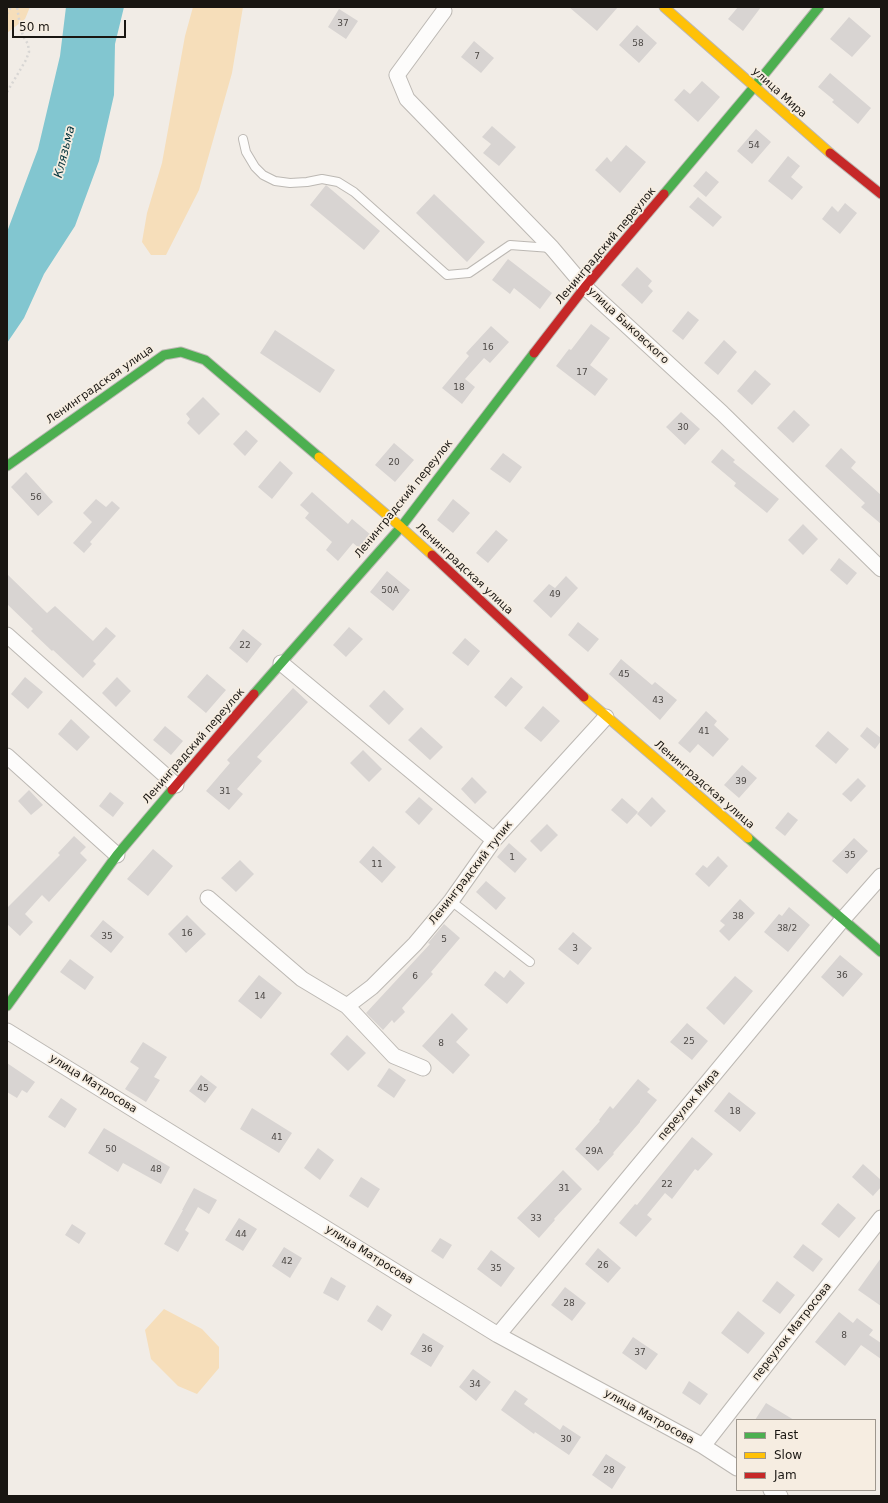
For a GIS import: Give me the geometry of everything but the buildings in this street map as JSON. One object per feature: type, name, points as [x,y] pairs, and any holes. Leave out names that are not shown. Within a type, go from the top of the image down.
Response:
[{"type":"street","name":"улица Мира","points":[[664,7],[814,140],[881,194]]},
{"type":"street","name":"Ленинградский переулок","points":[[7,1006],[117,855],[281,663],[401,527],[585,287],[754,87],[819,7]]},
{"type":"street","name":"улица Быковского","points":[[444,11],[397,75],[407,99],[552,248],[585,287],[722,413],[881,569]]},
{"type":"street","name":"Ленинградская улица","points":[[7,466],[164,355],[181,352],[205,360],[401,527],[606,717],[881,952]]},
{"type":"street","points":[[7,635],[176,785]]},
{"type":"street","points":[[281,663],[494,840]]},
{"type":"street","name":"Ленинградский тупик","points":[[347,1006],[372,988],[415,944],[451,901],[494,840],[606,717]]},
{"type":"street","points":[[7,756],[117,855]]},
{"type":"street","name":"переулок Мира","points":[[498,1335],[843,919],[881,876]]},
{"type":"street","points":[[208,898],[302,979],[347,1006],[394,1056],[423,1068]]},
{"type":"street","name":"улица Матросова","points":[[7,1030],[498,1335],[703,1446],[736,1467]]},
{"type":"street","name":"переулок Матросова","points":[[703,1446],[881,1218]]},
{"type":"lane","points":[[243,139],[246,152],[255,168],[263,175],[275,181],[290,183],[308,182],[322,179],[338,182],[354,192],[447,276],[468,272],[510,245],[552,248]]},
{"type":"lane","points":[[451,901],[530,962]]},
{"type":"path","points":[[7,14],[11,7]]},
{"type":"path","points":[[7,92],[26,60],[29,52],[28,44],[23,36],[20,25],[17,7]]},
{"type":"shaded area","points":[[7,7],[30,7],[25,19],[7,33]]},
{"type":"shaded area","points":[[193,7],[243,7],[232,73],[199,190],[166,255],[151,255],[142,242],[147,213],[162,163],[185,36]]},
{"type":"shaded area","points":[[164,1309],[202,1329],[219,1347],[219,1368],[197,1394],[178,1386],[151,1359],[145,1330]]},
{"type":"water","name":"Клязьма","points":[[66,7],[124,7],[115,44],[114,95],[99,161],[75,226],[44,274],[24,318],[7,343],[7,232],[38,149],[60,56]]},
{"type":"traffic: fast","points":[[664,194],[819,7]]},
{"type":"traffic: fast","points":[[7,466],[164,355],[181,352],[205,360],[319,457]]},
{"type":"traffic: fast","points":[[254,694],[401,527],[534,353]]},
{"type":"traffic: fast","points":[[7,1006],[117,855],[172,790]]},
{"type":"traffic: fast","points":[[748,838],[881,952]]},
{"type":"traffic: slow","points":[[664,7],[830,153]]},
{"type":"traffic: slow","points":[[319,457],[432,555]]},
{"type":"traffic: slow","points":[[584,697],[748,838]]},
{"type":"traffic: jam","points":[[830,153],[881,194]]},
{"type":"traffic: jam","points":[[534,353],[585,287],[664,194]]},
{"type":"traffic: jam","points":[[432,555],[584,697]]},
{"type":"traffic: jam","points":[[172,790],[254,694]]}]
